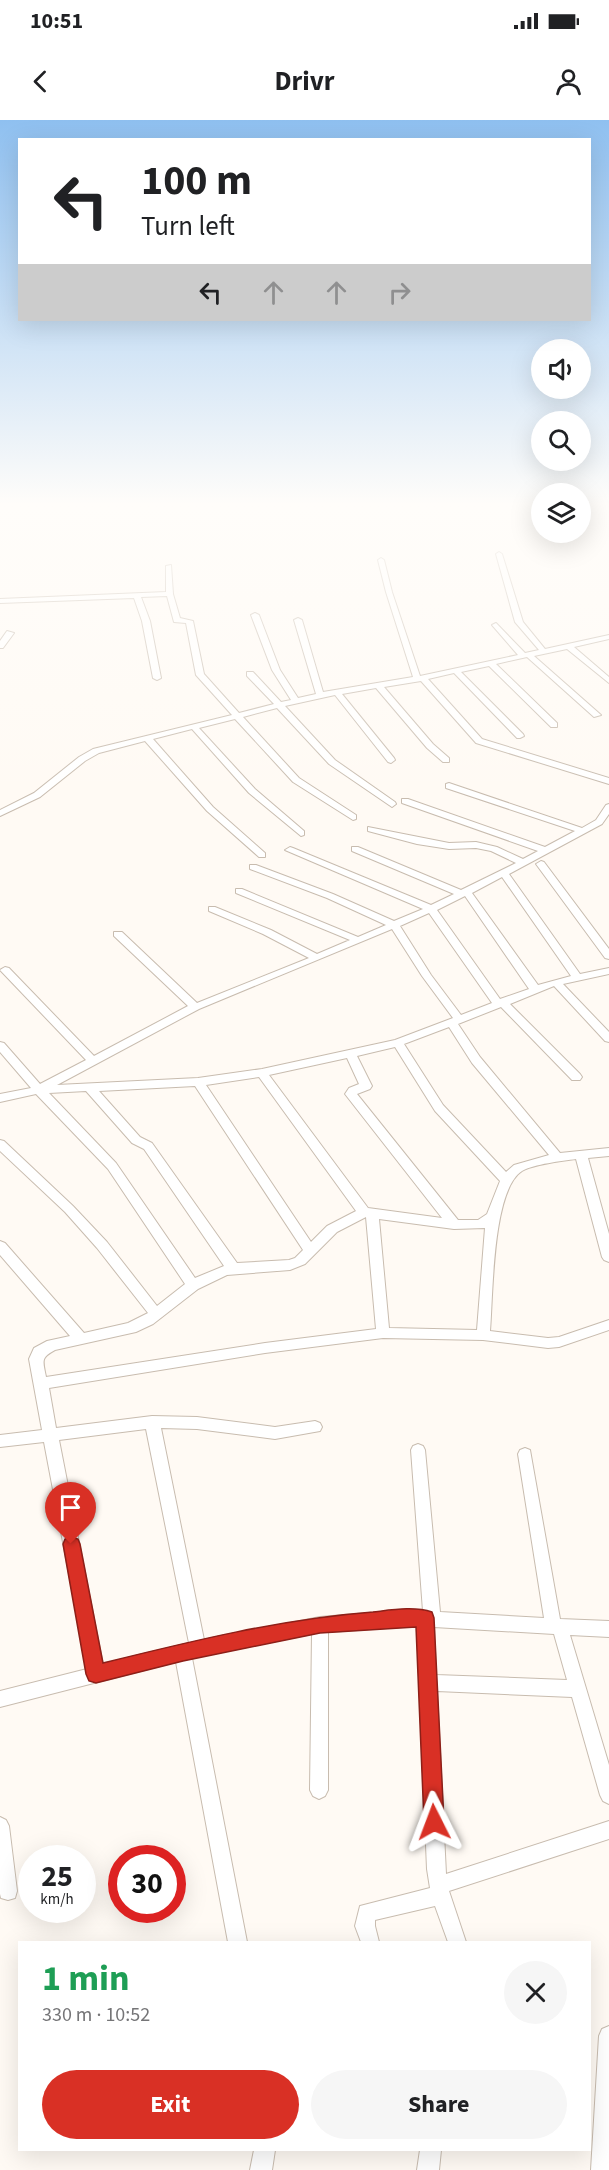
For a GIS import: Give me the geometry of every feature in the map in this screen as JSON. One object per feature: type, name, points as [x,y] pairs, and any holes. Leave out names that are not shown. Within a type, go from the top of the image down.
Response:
[{"type":"street","points":[[139,603],[146,621],[157,678]]},
{"type":"street","points":[[172,603],[177,620],[189,621],[200,675],[240,716],[296,780],[352,817]]},
{"type":"street","points":[[393,603],[420,678],[479,741],[609,782]]},
{"type":"street","points":[[513,603],[519,622],[544,652]]},
{"type":"street","points":[[255,615],[276,670],[296,701]]},
{"type":"street","points":[[298,620],[320,695]]},
{"type":"street","points":[[496,625],[526,656],[597,715]]},
{"type":"street","points":[[0,646],[10,633]]},
{"type":"street","points":[[0,813],[37,795],[90,754],[320,695],[456,671],[608,638]]},
{"type":"street","points":[[568,646],[609,681]]},
{"type":"street","points":[[491,663],[554,725]]},
{"type":"street","points":[[456,671],[520,736]]},
{"type":"street","points":[[250,674],[332,762],[392,804]]},
{"type":"street","points":[[378,685],[430,746],[446,760]]},
{"type":"street","points":[[337,692],[391,760]]},
{"type":"street","points":[[195,728],[252,791],[301,833]]},
{"type":"street","points":[[148,739],[210,809],[262,855]]},
{"type":"street","points":[[449,786],[583,831]]},
{"type":"street","points":[[405,801],[547,851]]},
{"type":"street","points":[[39,1090],[195,1006],[394,925],[504,873],[599,822],[609,807]]},
{"type":"street","points":[[371,829],[417,841],[494,849],[524,863]]},
{"type":"street","points":[[355,849],[464,892],[535,989]]},
{"type":"street","points":[[290,850],[430,909],[499,1002],[576,1077]]},
{"type":"street","points":[[541,864],[609,956]]},
{"type":"street","points":[[253,867],[330,896],[394,925],[455,1020],[476,1060],[558,1157]]},
{"type":"street","points":[[504,873],[578,978]]},
{"type":"street","points":[[239,891],[358,940]]},
{"type":"street","points":[[212,909],[267,932],[317,958]]},
{"type":"street","points":[[118,934],[195,1006]]},
{"type":"street","points":[[5,970],[93,1061]]},
{"type":"street","points":[[0,1098],[39,1090],[198,1082],[262,1073],[398,1043],[499,1002],[556,982],[606,976]]},
{"type":"street","points":[[556,982],[609,1039]]},
{"type":"street","points":[[398,1043],[439,1108],[506,1180]]},
{"type":"street","points":[[0,1045],[39,1090],[112,1166],[193,1285]]},
{"type":"street","points":[[351,1054],[366,1086],[351,1094],[454,1224]]},
{"type":"street","points":[[262,1073],[368,1212],[383,1333]]},
{"type":"street","points":[[198,1082],[311,1252]]},
{"type":"street","points":[[89,1087],[136,1140],[148,1146],[233,1268]]},
{"type":"street","points":[[0,1144],[69,1209],[102,1245],[156,1314]]},
{"type":"street","points":[[483,1335],[492,1217],[506,1180],[518,1168],[558,1157],[609,1152]]},
{"type":"street","points":[[581,1155],[609,1257]]},
{"type":"street","points":[[96,1674],[36,1359],[39,1352],[52,1345],[131,1328],[156,1314],[193,1285],[233,1268],[290,1265],[311,1252],[332,1229],[368,1212],[454,1224],[480,1225],[492,1217]]},
{"type":"street","points":[[0,1246],[80,1338]]},
{"type":"street","points":[[42,1383],[265,1348],[383,1333],[483,1335],[548,1343],[559,1342],[609,1325]]},
{"type":"street","points":[[152,1422],[237,1941]]},
{"type":"street","points":[[0,1441],[152,1422],[197,1423],[275,1433],[315,1427]]},
{"type":"street","points":[[418,1449],[428,1619],[427,1683],[436,1869],[457,1941]]},
{"type":"street","points":[[525,1454],[556,1626],[609,1795]]},
{"type":"street","points":[[0,1699],[191,1650],[320,1625],[405,1618],[609,1629]]},
{"type":"street","points":[[319,1790],[320,1625]]},
{"type":"street","points":[[427,1683],[577,1689]]},
{"type":"street","points":[[0,1826],[8,1890]]},
{"type":"street","points":[[440,1888],[609,1830]]},
{"type":"street","points":[[370,1941],[365,1926],[367,1913],[437,1896],[440,1888]]},
{"type":"street","points":[[602,2170],[609,2036]]},
{"type":"street","points":[[261,2170],[265,2151]]},
{"type":"street","points":[[428,2170],[431,2151]]},
{"type":"route","points":[[71,1544],[96,1674],[183,1652],[320,1625],[425,1618],[434,1822]]}]
